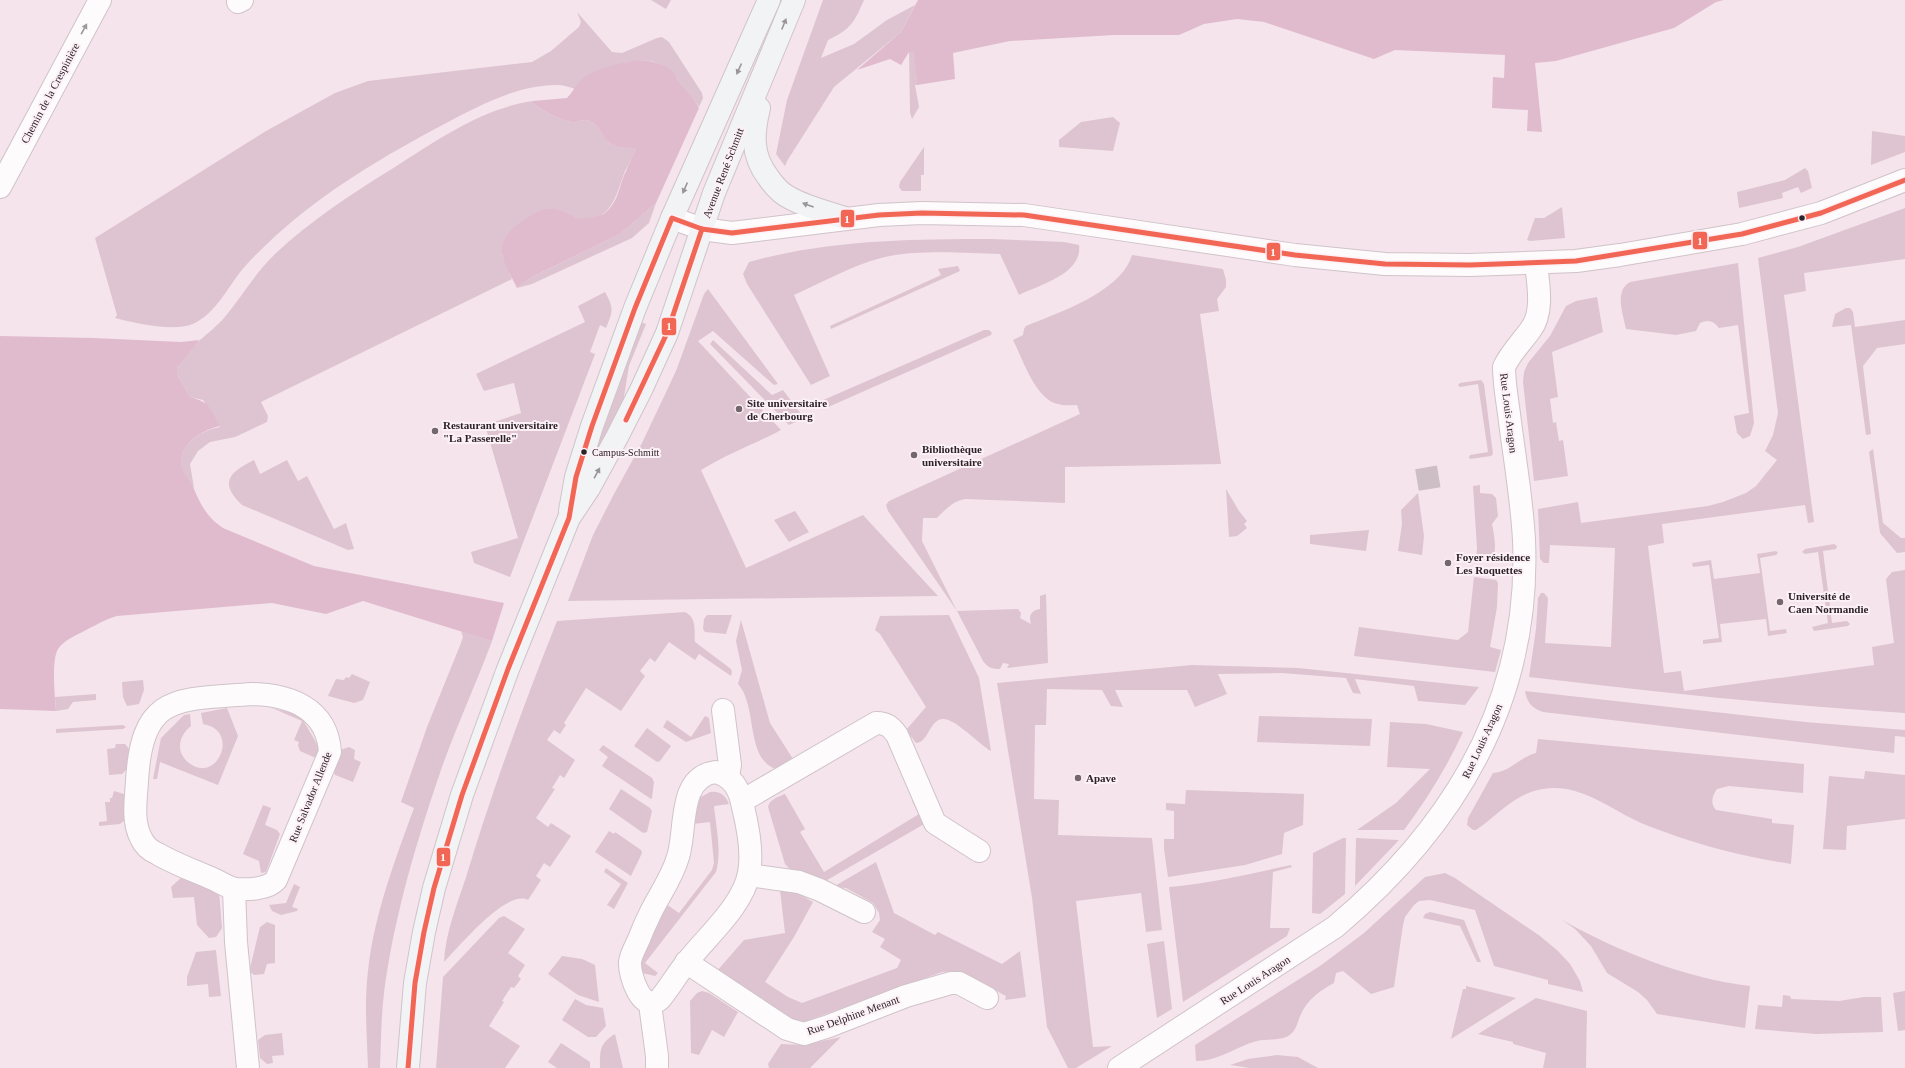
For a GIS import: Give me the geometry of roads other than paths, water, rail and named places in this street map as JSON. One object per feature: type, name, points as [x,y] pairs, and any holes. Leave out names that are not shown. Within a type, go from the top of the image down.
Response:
[{"type":"main road","name":"Avenue René Schmitt","points":[[569,518],[576,477],[592,426],[635,308],[672,218],[769,0]]},
{"type":"main road","name":"Avenue René Schmitt","points":[[408,1068],[415,984],[424,932],[434,888],[462,795],[508,669],[569,518],[589,488],[641,390],[671,322],[714,193],[794,0]]},
{"type":"main road","points":[[775,47],[754,126],[755,153],[761,168],[777,190],[790,199],[844,218]]},
{"type":"street","name":"Chemin de la Crespinière","points":[[0,187],[100,0]]},
{"type":"street","points":[[672,218],[702,229],[732,232],[755,231],[844,218],[922,213],[1024,215],[1295,255],[1357,262],[1447,265],[1576,260],[1620,255],[1754,231],[1821,213],[1905,180]]},
{"type":"street","name":"Rue Louis Aragon","points":[[1119,1068],[1335,927],[1371,896],[1405,861],[1444,813],[1473,765],[1501,701],[1520,619],[1524,559],[1522,513],[1504,366],[1508,357],[1532,329],[1536,319],[1538,298],[1536,262]]},
{"type":"street","name":"Rue Salvador Allende","points":[[252,694],[265,694],[289,699],[305,707],[321,723],[328,738],[330,752],[276,880],[267,886],[234,889],[158,855],[151,850],[141,838],[136,824],[136,797],[137,772],[143,740],[149,723],[163,709],[180,702],[252,694]]},
{"type":"street","points":[[723,710],[730,765],[728,777]]},
{"type":"street","points":[[742,801],[876,723],[882,723],[888,725],[897,735],[935,823],[979,851]]},
{"type":"street","points":[[650,1004],[656,1003],[660,999],[686,962],[732,907],[749,875],[749,847],[742,801],[736,787],[728,777],[715,772],[701,776],[692,788],[685,809],[681,844],[675,868],[649,915],[632,956],[630,967],[633,979],[640,995],[650,1004],[657,1056],[657,1068]]},
{"type":"street","points":[[749,875],[799,882],[820,890],[864,912]]},
{"type":"street","points":[[234,889],[236,942],[248,1068]]},
{"type":"street","name":"Rue Delphine Menant","points":[[686,962],[787,1029],[804,1034],[906,996],[951,983],[960,983],[987,998]]},
{"type":"tunnel","points":[[1417,480],[1441,476]]},
{"type":"place","name":"Site universitaire de Cherbourg","points":[[739,409]]},
{"type":"place","name":"Restaurant universitaire \"La Passerelle\"","points":[[435,431]]},
{"type":"place","name":"Campus-Schmitt","points":[[584,452]]},
{"type":"place","name":"Bibliothèque universitaire","points":[[914,455]]},
{"type":"place","name":"Foyer résidence Les Roquettes","points":[[1448,563]]},
{"type":"place","name":"Université de Caen Normandie","points":[[1780,602]]},
{"type":"place","name":"Apave","points":[[1078,778]]}]
